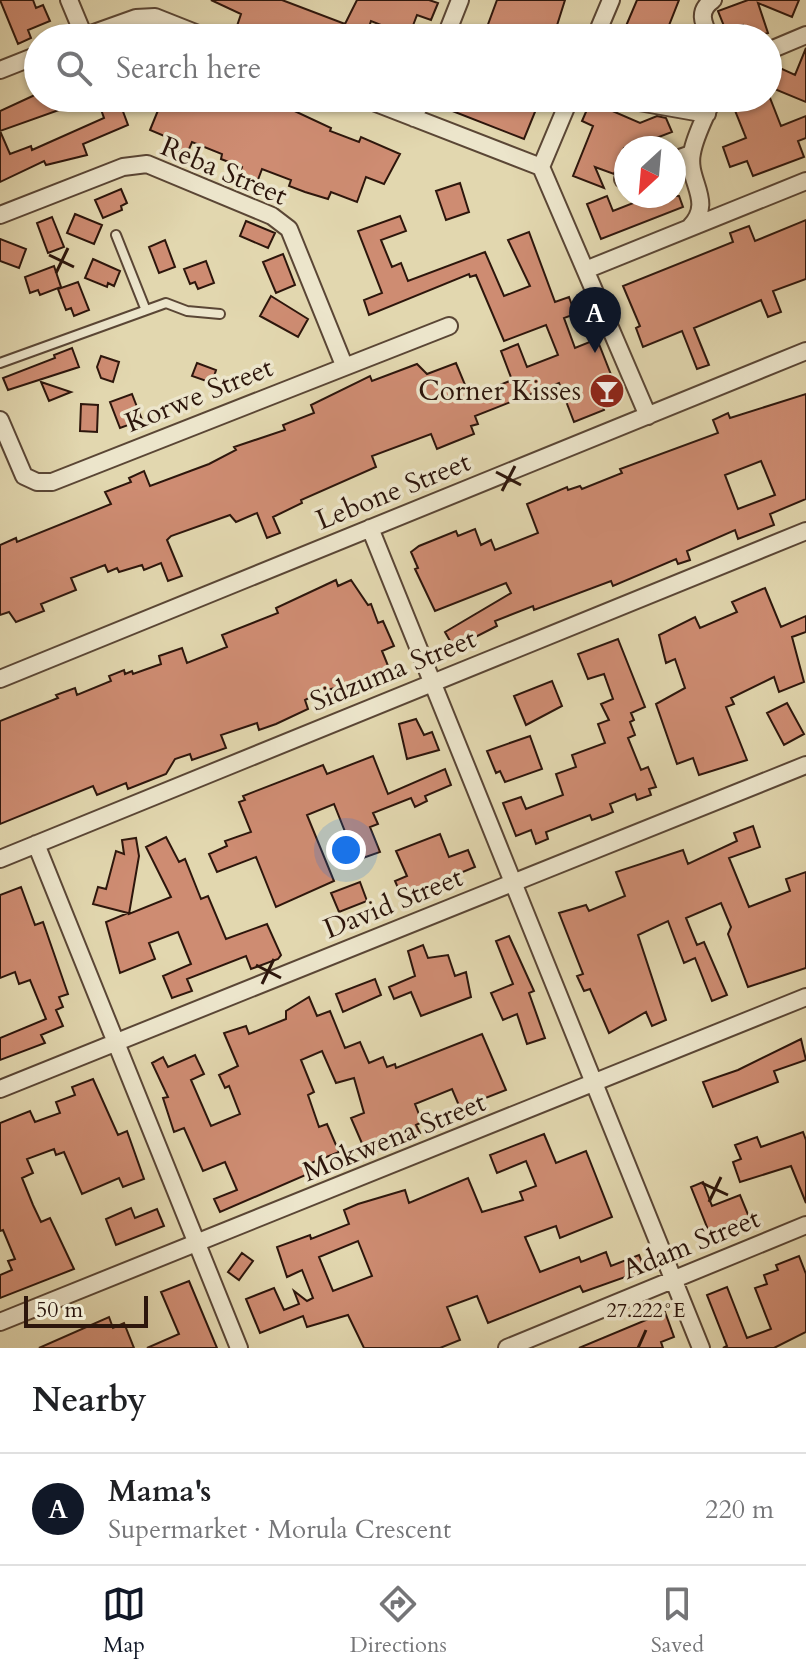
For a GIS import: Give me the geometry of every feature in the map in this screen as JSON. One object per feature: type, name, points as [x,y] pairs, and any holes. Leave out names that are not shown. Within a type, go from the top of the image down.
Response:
[{"type":"street","points":[[69,0],[77,24]]},
{"type":"street","points":[[451,24],[460,0]]},
{"type":"street","points":[[601,24],[611,0]]},
{"type":"street","points":[[706,24],[703,10],[713,0]]},
{"type":"street","points":[[119,24],[136,18],[155,17],[173,24]]},
{"type":"street","points":[[782,45],[806,35]]},
{"type":"street","points":[[0,70],[24,61]]},
{"type":"street","points":[[399,112],[541,167],[588,269],[648,416]]},
{"type":"street","points":[[414,118],[416,112]]},
{"type":"street","points":[[541,167],[564,112]]},
{"type":"street","points":[[690,227],[698,218],[702,197],[691,154],[708,112]]},
{"type":"street","points":[[686,156],[691,154]]},
{"type":"street","name":"Reba Street","points":[[0,215],[134,163],[160,168],[272,216],[289,229],[344,365]]},
{"type":"street","points":[[588,269],[806,181]]},
{"type":"street","name":"Korwe Street","points":[[0,420],[24,476],[37,482],[52,482],[449,326]]},
{"type":"street","name":"Lebone Street","points":[[0,679],[806,351]]},
{"type":"street","points":[[370,528],[701,1348]]},
{"type":"street","name":"Sidzuma Street","points":[[0,859],[806,531]]},
{"type":"street","name":"David Street","points":[[0,1089],[806,765]]},
{"type":"street","points":[[36,844],[239,1348]]},
{"type":"street","name":"Mokwena Street","points":[[0,1322],[595,1085],[806,997]]},
{"type":"street","name":"Adam Street","points":[[507,1348],[806,1225]]},
{"type":"lane","points":[[116,235],[145,308]]},
{"type":"lane","points":[[0,363],[145,308],[166,303],[187,311],[220,314]]},
{"type":"building","points":[[0,0],[33,0],[36,8],[43,5],[50,21],[24,24],[24,41],[18,44]]},
{"type":"building","points":[[211,0],[282,0],[345,24],[238,24],[241,14]]},
{"type":"building","points":[[357,0],[429,0],[438,3],[431,20],[417,15],[414,24],[379,24],[371,21],[370,24],[345,24]]},
{"type":"building","points":[[497,0],[565,0],[557,24],[488,24]]},
{"type":"building","points":[[637,0],[679,0],[670,24],[627,24]]},
{"type":"building","points":[[748,0],[799,0],[792,17],[758,3],[765,24],[723,24],[718,11]]},
{"type":"building","points":[[806,48],[806,102],[782,92],[782,69],[795,75]]},
{"type":"building","points":[[24,100],[24,112],[53,112],[0,131],[0,111]]},
{"type":"building","points":[[102,112],[123,112],[128,125],[83,144],[87,155],[46,165],[44,161],[0,182],[0,131],[10,154],[31,146],[32,150],[104,118]]},
{"type":"building","points":[[157,112],[297,112],[331,128],[330,131],[359,142],[361,137],[400,154],[384,184],[366,177],[357,202],[331,192],[328,199],[305,192],[289,186],[291,180],[262,169],[256,185],[238,178],[242,167],[221,159],[222,154],[192,142],[187,154],[172,148],[174,140],[150,130]]},
{"type":"building","points":[[455,112],[535,112],[524,139]]},
{"type":"building","points":[[586,112],[615,112],[640,123],[657,116],[666,118],[672,132],[661,136],[614,136],[614,174],[595,167],[604,188],[573,176],[593,126],[582,121]]},
{"type":"building","points":[[736,112],[776,112],[781,126],[806,116],[806,138],[798,141],[804,157],[753,176],[747,161],[730,167],[723,147],[746,138]]},
{"type":"building","points":[[460,183],[469,212],[446,220],[436,191]]},
{"type":"building","points":[[121,189],[127,203],[121,206],[122,210],[103,218],[95,200]]},
{"type":"building","points":[[607,196],[613,211],[621,208],[680,208],[601,239],[587,204]]},
{"type":"building","points":[[75,214],[102,225],[94,244],[67,233]]},
{"type":"building","points":[[400,216],[406,231],[381,240],[392,267],[401,263],[408,281],[485,252],[504,296],[530,286],[508,240],[529,232],[555,302],[569,297],[575,314],[564,318],[575,348],[597,339],[619,395],[601,402],[604,410],[574,422],[559,383],[475,416],[478,424],[471,426],[474,434],[437,449],[431,434],[372,456],[376,467],[301,500],[302,503],[273,517],[280,533],[267,538],[257,513],[236,522],[230,515],[171,536],[167,540],[182,576],[168,581],[161,563],[144,570],[142,565],[119,572],[117,568],[108,572],[105,565],[71,578],[76,590],[41,604],[44,611],[16,622],[9,612],[0,615],[0,545],[16,538],[17,542],[111,504],[105,492],[131,482],[129,478],[144,471],[150,486],[209,464],[236,450],[234,447],[285,430],[283,425],[314,413],[311,405],[370,376],[372,381],[417,364],[427,374],[456,363],[470,397],[512,380],[501,351],[518,344],[527,367],[558,355],[546,325],[504,341],[476,275],[470,277],[469,274],[369,315],[364,300],[382,293],[358,231]]},
{"type":"building","points":[[52,217],[64,247],[48,253],[37,223]]},
{"type":"building","points":[[806,220],[806,279],[773,291],[781,312],[768,317],[761,300],[694,328],[709,365],[697,369],[682,331],[643,347],[636,328],[640,326],[623,286],[733,242],[730,233],[749,226],[755,241]]},
{"type":"building","points":[[246,221],[275,233],[268,248],[240,236]]},
{"type":"building","points":[[0,239],[26,249],[19,268],[0,261]]},
{"type":"building","points":[[165,240],[175,267],[159,273],[149,247]]},
{"type":"building","points":[[283,254],[295,285],[276,293],[263,262]]},
{"type":"building","points":[[93,259],[120,271],[114,286],[108,283],[107,287],[85,278]]},
{"type":"building","points":[[206,261],[214,283],[198,289],[195,282],[190,284],[184,269]]},
{"type":"building","points":[[54,266],[61,287],[40,295],[38,290],[30,293],[25,277]]},
{"type":"building","points":[[78,282],[89,310],[74,316],[71,308],[66,310],[58,289]]},
{"type":"building","points":[[271,296],[308,319],[298,337],[260,316]]},
{"type":"building","points":[[72,348],[79,367],[8,390],[3,378]]},
{"type":"building","points":[[101,356],[119,362],[113,382],[101,378],[97,367]]},
{"type":"building","points":[[197,363],[216,370],[212,383],[192,376]]},
{"type":"building","points":[[41,382],[71,392],[49,401]]},
{"type":"building","points":[[132,394],[142,420],[120,428],[110,402]]},
{"type":"building","points":[[806,394],[806,499],[770,514],[774,525],[738,539],[735,530],[687,551],[690,560],[678,564],[676,559],[613,586],[611,581],[534,610],[533,606],[495,621],[497,626],[454,648],[445,632],[511,593],[506,583],[435,611],[415,569],[418,568],[411,552],[456,531],[458,536],[475,529],[481,545],[491,540],[495,550],[538,533],[527,504],[567,487],[568,490],[580,486],[582,489],[622,473],[620,469],[718,433],[713,420],[728,413],[730,418]],"holes":[[[761,461],[775,495],[738,509],[725,475]]]},
{"type":"building","points":[[81,404],[98,405],[97,432],[80,431]]},
{"type":"building","points":[[336,580],[338,586],[351,580],[368,605],[371,604],[378,623],[383,621],[394,646],[382,651],[391,673],[320,692],[305,700],[308,709],[276,724],[259,730],[257,723],[221,735],[226,748],[192,760],[190,754],[175,759],[166,774],[128,789],[126,783],[97,795],[93,786],[0,824],[0,721],[75,688],[77,695],[111,681],[109,676],[124,670],[125,674],[132,671],[133,674],[161,664],[159,656],[182,648],[187,663],[227,647],[222,635],[278,613],[276,608]]},
{"type":"building","points":[[765,588],[781,627],[806,616],[806,632],[792,637],[804,682],[779,692],[774,677],[731,698],[734,704],[726,707],[747,760],[699,775],[693,758],[677,764],[656,704],[685,688],[675,659],[666,663],[659,635],[695,617],[700,628],[737,612],[732,602]]},
{"type":"building","points":[[618,639],[645,707],[631,713],[634,720],[630,722],[635,735],[628,738],[641,770],[648,767],[656,787],[649,789],[651,795],[637,800],[635,794],[610,804],[613,812],[606,815],[592,820],[590,815],[546,832],[548,839],[536,844],[531,830],[516,836],[503,803],[521,797],[526,809],[563,795],[556,774],[576,767],[572,755],[605,743],[598,724],[609,720],[601,704],[613,699],[604,674],[588,679],[578,654]]},
{"type":"building","points":[[552,681],[562,706],[526,725],[514,696]]},
{"type":"building","points":[[787,703],[804,734],[784,745],[767,713]]},
{"type":"building","points":[[416,719],[424,735],[432,732],[439,750],[407,759],[399,724]]},
{"type":"building","points":[[530,736],[542,769],[505,782],[500,771],[496,773],[487,751]]},
{"type":"building","points":[[373,756],[388,794],[445,769],[451,785],[425,796],[427,801],[415,807],[411,798],[373,813],[378,824],[370,827],[380,852],[363,858],[358,846],[352,849],[334,804],[307,815],[334,881],[276,907],[256,857],[217,872],[209,854],[227,846],[225,841],[251,832],[239,802],[245,800],[243,796],[323,765],[327,774]]},
{"type":"building","points":[[753,826],[760,847],[729,858],[749,907],[790,891],[786,879],[806,872],[806,968],[748,987],[728,934],[731,927],[721,903],[686,918],[697,945],[704,942],[727,995],[712,1001],[695,958],[684,963],[668,921],[638,935],[666,1020],[652,1026],[646,1012],[609,1033],[590,989],[584,991],[577,976],[583,974],[559,913],[586,905],[589,911],[625,896],[616,872],[683,850],[688,864],[737,841],[734,833]]},
{"type":"building","points":[[440,834],[449,857],[468,850],[475,867],[402,897],[395,881],[407,876],[396,851]]},
{"type":"building","points":[[166,837],[179,862],[185,859],[201,899],[208,896],[226,939],[267,924],[281,955],[278,959],[251,969],[246,956],[187,979],[192,991],[172,998],[163,976],[191,964],[178,932],[149,943],[155,959],[120,973],[106,922],[128,913],[93,904],[98,887],[106,889],[116,851],[124,854],[122,840],[136,838],[139,856],[129,914],[171,897],[146,847]]},
{"type":"building","points":[[360,882],[367,901],[339,912],[331,893]]},
{"type":"building","points":[[21,887],[35,925],[43,922],[68,994],[59,997],[63,1007],[56,1010],[63,1026],[41,1035],[45,1043],[0,1060],[0,1038],[46,1019],[30,980],[19,984],[15,972],[0,978],[0,895]]},
{"type":"building","points":[[509,936],[534,991],[529,993],[545,1038],[527,1044],[517,1014],[503,1020],[491,993],[513,984],[496,941]]},
{"type":"building","points":[[423,945],[428,958],[448,955],[455,976],[466,972],[471,997],[421,1016],[411,992],[394,999],[389,987],[415,976],[408,951]]},
{"type":"building","points":[[375,979],[381,995],[343,1012],[336,994]]},
{"type":"building","points":[[309,997],[317,1016],[330,1011],[345,1048],[360,1042],[369,1063],[383,1057],[387,1067],[395,1064],[396,1068],[482,1034],[506,1090],[460,1108],[452,1089],[415,1104],[422,1122],[416,1125],[420,1133],[367,1155],[351,1118],[364,1113],[354,1078],[336,1083],[322,1051],[301,1060],[314,1092],[308,1095],[319,1127],[327,1124],[339,1152],[306,1165],[308,1174],[220,1212],[214,1199],[237,1190],[225,1162],[203,1171],[184,1128],[174,1132],[163,1098],[168,1097],[152,1063],[163,1057],[168,1067],[195,1055],[204,1074],[191,1080],[211,1126],[240,1114],[229,1086],[225,1088],[219,1075],[238,1066],[224,1033],[246,1026],[249,1034],[286,1019],[286,1011]]},
{"type":"building","points":[[801,1039],[806,1060],[774,1071],[778,1082],[713,1107],[703,1082],[738,1070]]},
{"type":"building","points":[[93,1079],[118,1135],[127,1131],[144,1179],[123,1187],[119,1178],[82,1194],[64,1152],[56,1155],[54,1149],[27,1159],[33,1173],[22,1178],[33,1205],[41,1222],[50,1218],[74,1269],[0,1298],[0,1275],[12,1270],[8,1261],[15,1259],[3,1230],[0,1231],[0,1123],[30,1111],[35,1122],[60,1113],[56,1102],[75,1095],[72,1087]]},
{"type":"building","points":[[803,1132],[806,1140],[806,1203],[791,1166],[740,1182],[733,1162],[741,1159],[735,1145],[757,1137],[761,1147]]},
{"type":"building","points":[[544,1134],[556,1163],[586,1151],[612,1217],[560,1238],[556,1226],[525,1237],[540,1272],[579,1257],[581,1262],[606,1252],[611,1266],[639,1255],[645,1270],[583,1292],[580,1286],[488,1323],[477,1296],[447,1307],[460,1340],[440,1348],[364,1348],[348,1315],[307,1327],[303,1316],[260,1333],[246,1299],[274,1288],[284,1310],[299,1304],[294,1291],[307,1301],[313,1298],[302,1270],[287,1277],[277,1247],[310,1235],[311,1239],[349,1224],[344,1210],[405,1190],[409,1203],[468,1178],[482,1212],[523,1200],[520,1192],[536,1186],[526,1161],[497,1173],[490,1155]],"holes":[[[358,1241],[372,1276],[333,1291],[319,1257]]]},
{"type":"building","points":[[703,1182],[712,1206],[740,1195],[749,1217],[709,1232],[691,1187]]},
{"type":"building","points":[[131,1208],[135,1218],[157,1209],[164,1226],[116,1245],[106,1219]]},
{"type":"building","points":[[242,1253],[253,1261],[239,1280],[228,1272]]},
{"type":"building","points":[[799,1256],[806,1274],[806,1332],[774,1348],[723,1348],[727,1346],[707,1295],[727,1287],[747,1338],[771,1329],[755,1288],[767,1284],[764,1275],[778,1270],[776,1265]]},
{"type":"building","points":[[189,1281],[217,1348],[147,1348],[179,1334],[161,1292]]},
{"type":"building","points":[[665,1312],[674,1337],[661,1342],[663,1348],[579,1348]]},
{"type":"building","points":[[109,1317],[113,1328],[124,1323],[134,1348],[39,1348]]},
{"type":"place","name":"Mama's","points":[[595,353]]},
{"type":"place","name":"Corner Kisses","points":[[607,391]]}]
